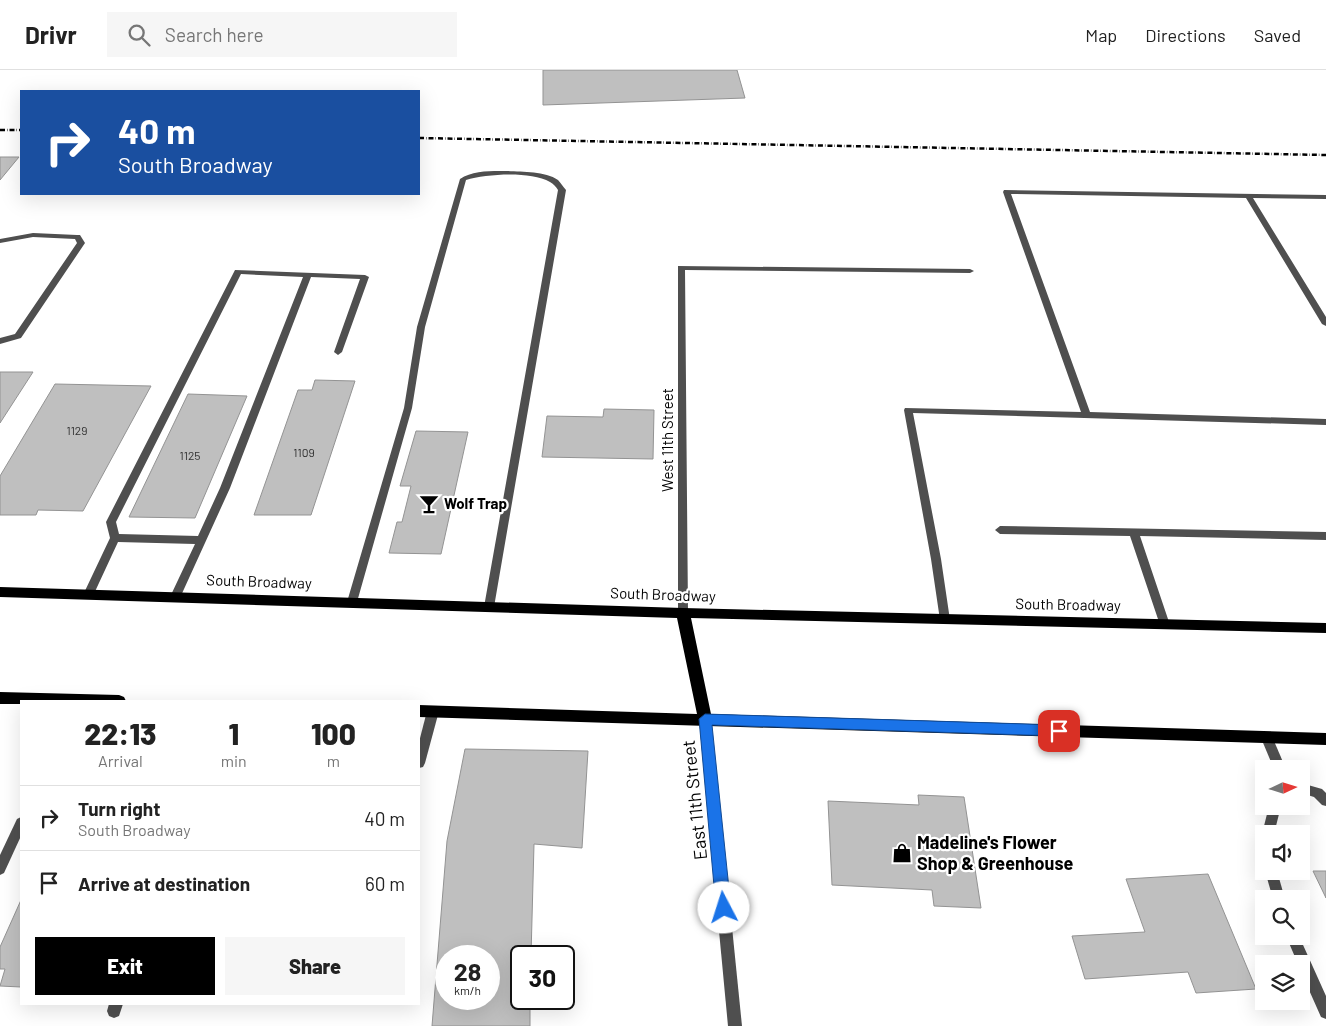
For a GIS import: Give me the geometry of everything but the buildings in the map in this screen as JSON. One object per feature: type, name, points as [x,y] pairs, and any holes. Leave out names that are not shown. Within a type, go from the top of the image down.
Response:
[{"type":"main road","name":"South Broadway","points":[[0,592],[683,613],[1326,628]]},
{"type":"main road","points":[[683,613],[705,719]]},
{"type":"main road","points":[[0,698],[57,700]]},
{"type":"main road","points":[[420,711],[1267,738],[1326,738]]},
{"type":"street","points":[[352,602],[408,408],[421,327],[463,179],[472,175],[532,175],[555,182],[562,190],[489,607]]},
{"type":"street","points":[[1087,415],[1007,192],[1326,197]]},
{"type":"street","points":[[1248,196],[1326,324]]},
{"type":"street","points":[[0,241],[33,235],[77,236],[81,243],[18,336],[0,341]]},
{"type":"street","name":"West 11th Street","points":[[683,613],[681,268],[970,271]]},
{"type":"street","points":[[88,595],[115,538],[111,522],[238,272],[365,277],[338,352]]},
{"type":"street","points":[[175,597],[225,488],[308,274]]},
{"type":"street","points":[[945,620],[936,560],[908,410],[1326,422]]},
{"type":"street","points":[[1000,530],[1326,536]]},
{"type":"street","points":[[1134,533],[1165,625]]},
{"type":"street","points":[[115,538],[201,540]]},
{"type":"street","points":[[420,760],[434,711]]},
{"type":"street","name":"East 11th Street","points":[[705,719],[735,1026]]},
{"type":"street","points":[[1267,738],[1276,760]]},
{"type":"street","points":[[1310,791],[1318,794],[1326,801]]},
{"type":"street","points":[[0,869],[20,825]]},
{"type":"street","points":[[1296,945],[1326,1012]]},
{"type":"railway","points":[[0,130],[20,130]]},
{"type":"railway","points":[[420,138],[1326,155]]},
{"type":"place","name":"Wolf Trap","points":[[429,504]]},
{"type":"place","name":"Madeline's Flower Shop & Greenhouse","points":[[902,853]]},
{"type":"route","points":[[724,908],[705,719],[1059,731]]}]
